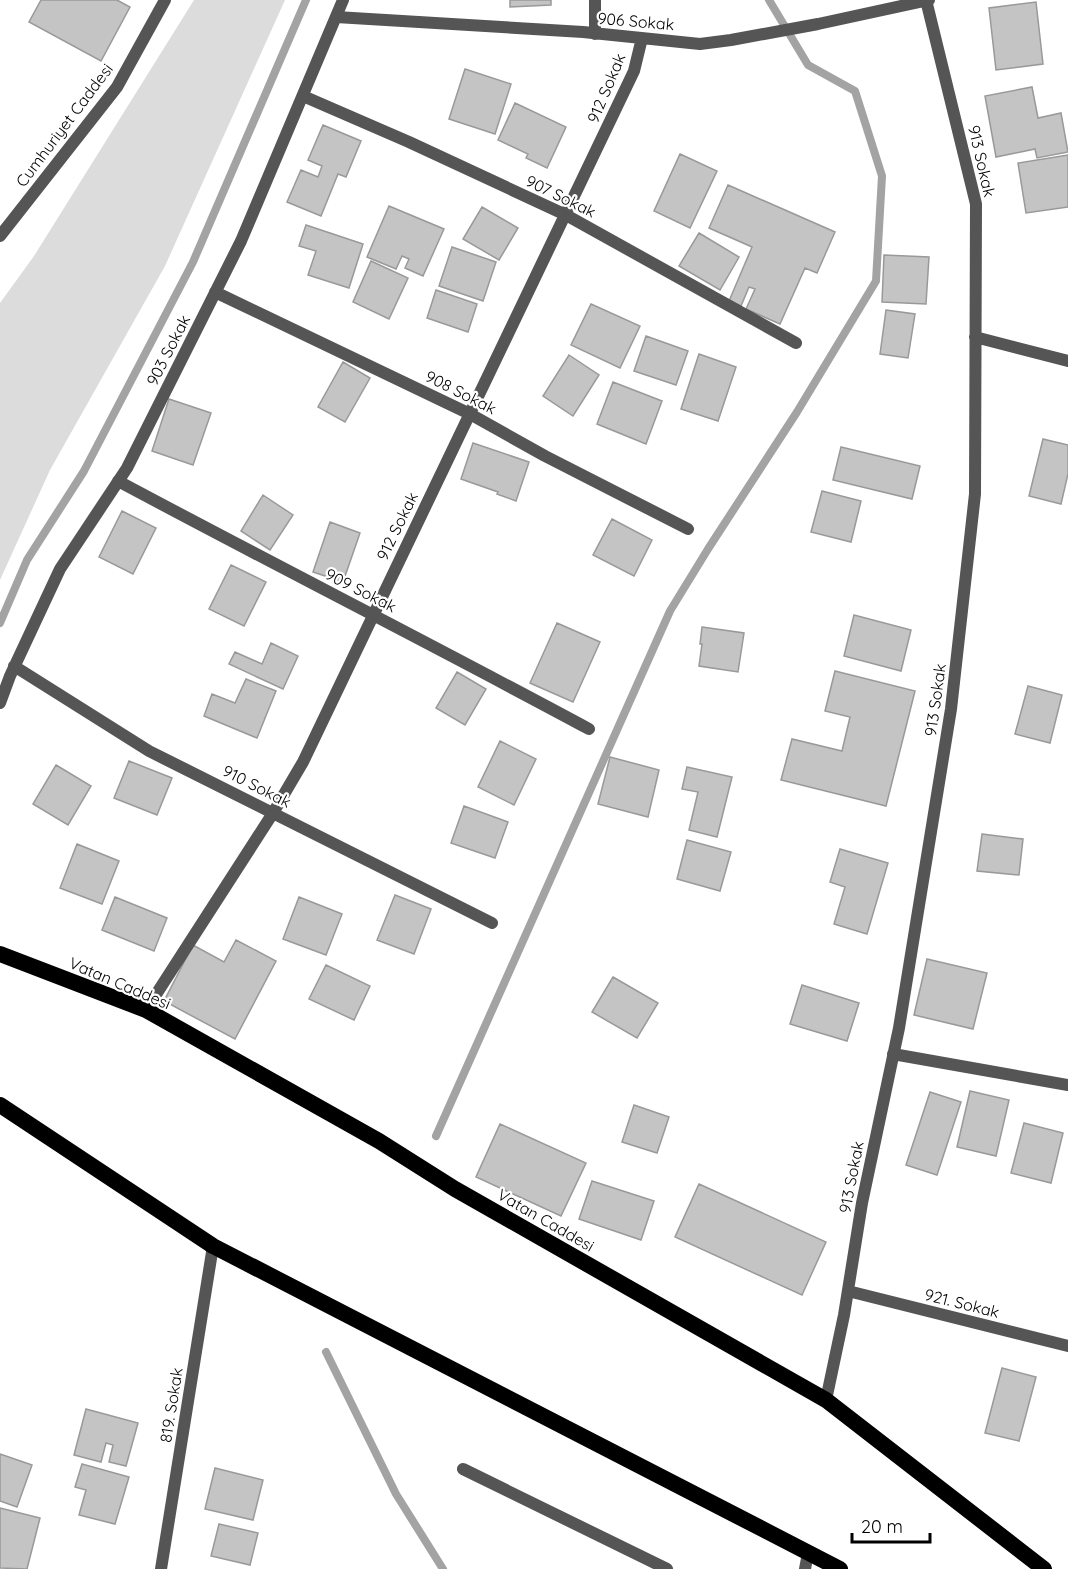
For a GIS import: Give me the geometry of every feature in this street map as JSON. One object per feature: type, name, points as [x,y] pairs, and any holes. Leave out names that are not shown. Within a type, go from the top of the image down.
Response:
[{"type":"highway","name":"Vatan Caddesi","points":[[0,954],[146,1010],[379,1141],[454,1189],[826,1400],[1044,1569]]},
{"type":"highway","points":[[0,1105],[213,1246],[807,1561],[840,1569]]},
{"type":"street","name":"Cumhuriyet Caddesi","points":[[0,236],[117,87],[165,0]]},
{"type":"street","name":"903 Sokak","points":[[0,703],[14,666],[60,569],[127,468],[241,241],[343,0]]},
{"type":"street","name":"912 Sokak","points":[[595,34],[596,0]]},
{"type":"street","name":"906 Sokak","points":[[336,17],[595,34],[700,44],[818,24],[927,0]]},
{"type":"street","name":"913 Sokak","points":[[826,1400],[848,1291],[862,1203],[899,1028],[951,709],[975,494],[976,204],[927,0]]},
{"type":"street","name":"912 Sokak","points":[[146,1010],[273,813],[303,762],[634,71],[642,38]]},
{"type":"street","name":"907 Sokak","points":[[303,96],[566,215],[796,343]]},
{"type":"street","name":"908 Sokak","points":[[215,292],[470,414],[545,456],[688,529]]},
{"type":"street","points":[[975,337],[1068,361]]},
{"type":"street","name":"909 Sokak","points":[[118,481],[589,729]]},
{"type":"street","name":"910 Sokak","points":[[14,666],[149,751],[492,923]]},
{"type":"street","points":[[893,1054],[1068,1085]]},
{"type":"street","name":"819. Sokak","points":[[161,1569],[213,1246]]},
{"type":"street","name":"921. Sokak","points":[[848,1291],[1068,1346]]},
{"type":"street","points":[[463,1469],[667,1569]]},
{"type":"shaded area","points":[[194,0],[285,0],[165,266],[50,470],[0,580],[0,303],[34,256]]},
{"type":"building","points":[[41,0],[117,0],[130,7],[101,61],[29,22]]},
{"type":"building","points":[[510,0],[551,0],[551,5],[510,7]]},
{"type":"building","points":[[1036,2],[1043,64],[996,70],[989,8]]},
{"type":"building","points":[[465,69],[511,84],[495,134],[449,119]]},
{"type":"building","points":[[1032,87],[1038,118],[1061,113],[1068,152],[1037,158],[1035,149],[996,157],[985,96]]},
{"type":"building","points":[[515,103],[566,127],[547,168],[526,158],[528,154],[498,140]]},
{"type":"building","points":[[323,125],[361,141],[346,177],[338,174],[321,216],[287,202],[301,170],[318,177],[322,166],[308,160]]},
{"type":"building","points":[[680,154],[717,171],[690,228],[654,211]]},
{"type":"building","points":[[1068,155],[1068,207],[1026,213],[1018,163]]},
{"type":"building","points":[[728,185],[835,232],[817,273],[805,268],[780,324],[746,309],[755,289],[749,287],[741,306],[729,301],[752,247],[709,228]]},
{"type":"building","points":[[389,206],[444,229],[423,276],[405,268],[409,259],[402,256],[396,269],[367,257]]},
{"type":"building","points":[[482,207],[518,228],[499,260],[463,239]]},
{"type":"building","points":[[306,225],[363,244],[349,288],[308,275],[316,251],[299,246]]},
{"type":"building","points":[[699,233],[739,257],[720,290],[679,266]]},
{"type":"building","points":[[452,247],[496,262],[483,301],[439,286]]},
{"type":"building","points":[[884,255],[929,257],[926,304],[882,302]]},
{"type":"building","points":[[371,261],[408,278],[389,319],[353,302]]},
{"type":"building","points":[[436,290],[477,304],[468,332],[427,318]]},
{"type":"building","points":[[591,304],[640,326],[620,368],[571,345]]},
{"type":"building","points":[[886,310],[915,314],[908,358],[880,354]]},
{"type":"building","points":[[646,336],[688,351],[676,385],[634,371]]},
{"type":"building","points":[[699,354],[736,367],[718,421],[681,409]]},
{"type":"building","points":[[569,355],[599,375],[573,416],[543,396]]},
{"type":"building","points":[[343,362],[370,378],[345,422],[318,407]]},
{"type":"building","points":[[613,382],[662,401],[646,444],[597,424]]},
{"type":"building","points":[[169,399],[211,413],[193,465],[152,451]]},
{"type":"building","points":[[1043,439],[1068,445],[1068,474],[1061,504],[1029,496]]},
{"type":"building","points":[[473,443],[529,462],[516,501],[461,479]]},
{"type":"building","points":[[841,447],[920,466],[912,499],[833,480]]},
{"type":"building","points":[[822,491],[861,501],[851,542],[811,532]]},
{"type":"building","points":[[263,495],[293,515],[270,550],[241,531]]},
{"type":"building","points":[[122,511],[156,528],[133,574],[99,557]]},
{"type":"building","points":[[612,519],[652,540],[634,576],[593,555]]},
{"type":"building","points":[[330,522],[360,533],[343,582],[313,572]]},
{"type":"building","points":[[231,565],[266,582],[244,626],[209,609]]},
{"type":"building","points":[[854,615],[911,630],[901,671],[844,656]]},
{"type":"building","points":[[557,623],[600,642],[573,702],[530,683]]},
{"type":"building","points":[[702,627],[744,633],[738,672],[699,666]]},
{"type":"building","points":[[271,643],[298,656],[283,689],[229,664],[235,652],[262,664]]},
{"type":"building","points":[[835,671],[915,691],[886,806],[781,780],[792,739],[842,751],[850,717],[825,711]]},
{"type":"building","points":[[457,672],[486,689],[465,725],[436,708]]},
{"type":"building","points":[[246,679],[276,691],[257,738],[204,716],[212,694],[235,703]]},
{"type":"building","points":[[1028,686],[1062,695],[1050,743],[1015,734]]},
{"type":"building","points":[[500,741],[536,759],[514,805],[478,787]]},
{"type":"building","points":[[610,757],[659,770],[648,817],[598,804]]},
{"type":"building","points":[[129,761],[172,778],[157,815],[114,798]]},
{"type":"building","points":[[56,765],[91,786],[68,825],[33,804]]},
{"type":"building","points":[[687,767],[732,777],[717,837],[689,830],[698,792],[682,789]]},
{"type":"building","points":[[464,806],[508,822],[495,858],[451,843]]},
{"type":"building","points":[[982,834],[1023,839],[1019,875],[977,871]]},
{"type":"building","points":[[687,840],[731,852],[720,891],[677,879]]},
{"type":"building","points":[[77,844],[119,861],[102,904],[60,888]]},
{"type":"building","points":[[840,849],[888,863],[867,934],[834,924],[845,887],[830,882]]},
{"type":"building","points":[[395,895],[431,909],[414,954],[377,940]]},
{"type":"building","points":[[115,897],[167,918],[154,951],[102,930]]},
{"type":"building","points":[[299,897],[342,914],[326,955],[283,939]]},
{"type":"building","points":[[236,940],[276,961],[235,1039],[164,1001],[193,945],[224,962]]},
{"type":"building","points":[[927,959],[987,973],[973,1029],[914,1015]]},
{"type":"building","points":[[326,965],[370,986],[354,1020],[309,999]]},
{"type":"building","points":[[613,977],[658,1003],[637,1038],[592,1012]]},
{"type":"building","points":[[802,985],[859,1003],[847,1041],[790,1024]]},
{"type":"building","points":[[970,1091],[1009,1100],[996,1156],[957,1147]]},
{"type":"building","points":[[930,1092],[961,1102],[937,1175],[906,1165]]},
{"type":"building","points":[[634,1105],[669,1117],[657,1153],[622,1142]]},
{"type":"building","points":[[1024,1123],[1063,1133],[1051,1183],[1011,1173]]},
{"type":"building","points":[[500,1124],[586,1163],[561,1216],[476,1177]]},
{"type":"building","points":[[592,1181],[654,1201],[641,1240],[579,1219]]},
{"type":"building","points":[[699,1184],[826,1242],[802,1295],[675,1237]]},
{"type":"building","points":[[1002,1368],[1036,1377],[1019,1441],[985,1433]]},
{"type":"building","points":[[86,1409],[138,1423],[126,1466],[109,1462],[113,1445],[106,1443],[101,1462],[74,1455]]},
{"type":"building","points":[[0,1454],[32,1465],[17,1507],[0,1501]]},
{"type":"building","points":[[82,1464],[129,1477],[115,1524],[79,1515],[86,1490],[75,1487]]},
{"type":"building","points":[[215,1468],[263,1480],[253,1520],[205,1509]]},
{"type":"building","points":[[0,1508],[40,1518],[27,1569],[0,1568]]},
{"type":"building","points":[[219,1524],[258,1533],[250,1565],[211,1556]]},
{"type":"waterway","points":[[0,623],[27,560],[84,471],[193,262],[306,0]]},
{"type":"waterway","points":[[436,1136],[670,611],[797,412],[876,281],[882,176],[855,91],[808,65],[769,0]]},
{"type":"waterway","points":[[326,1352],[396,1494],[443,1569]]}]
